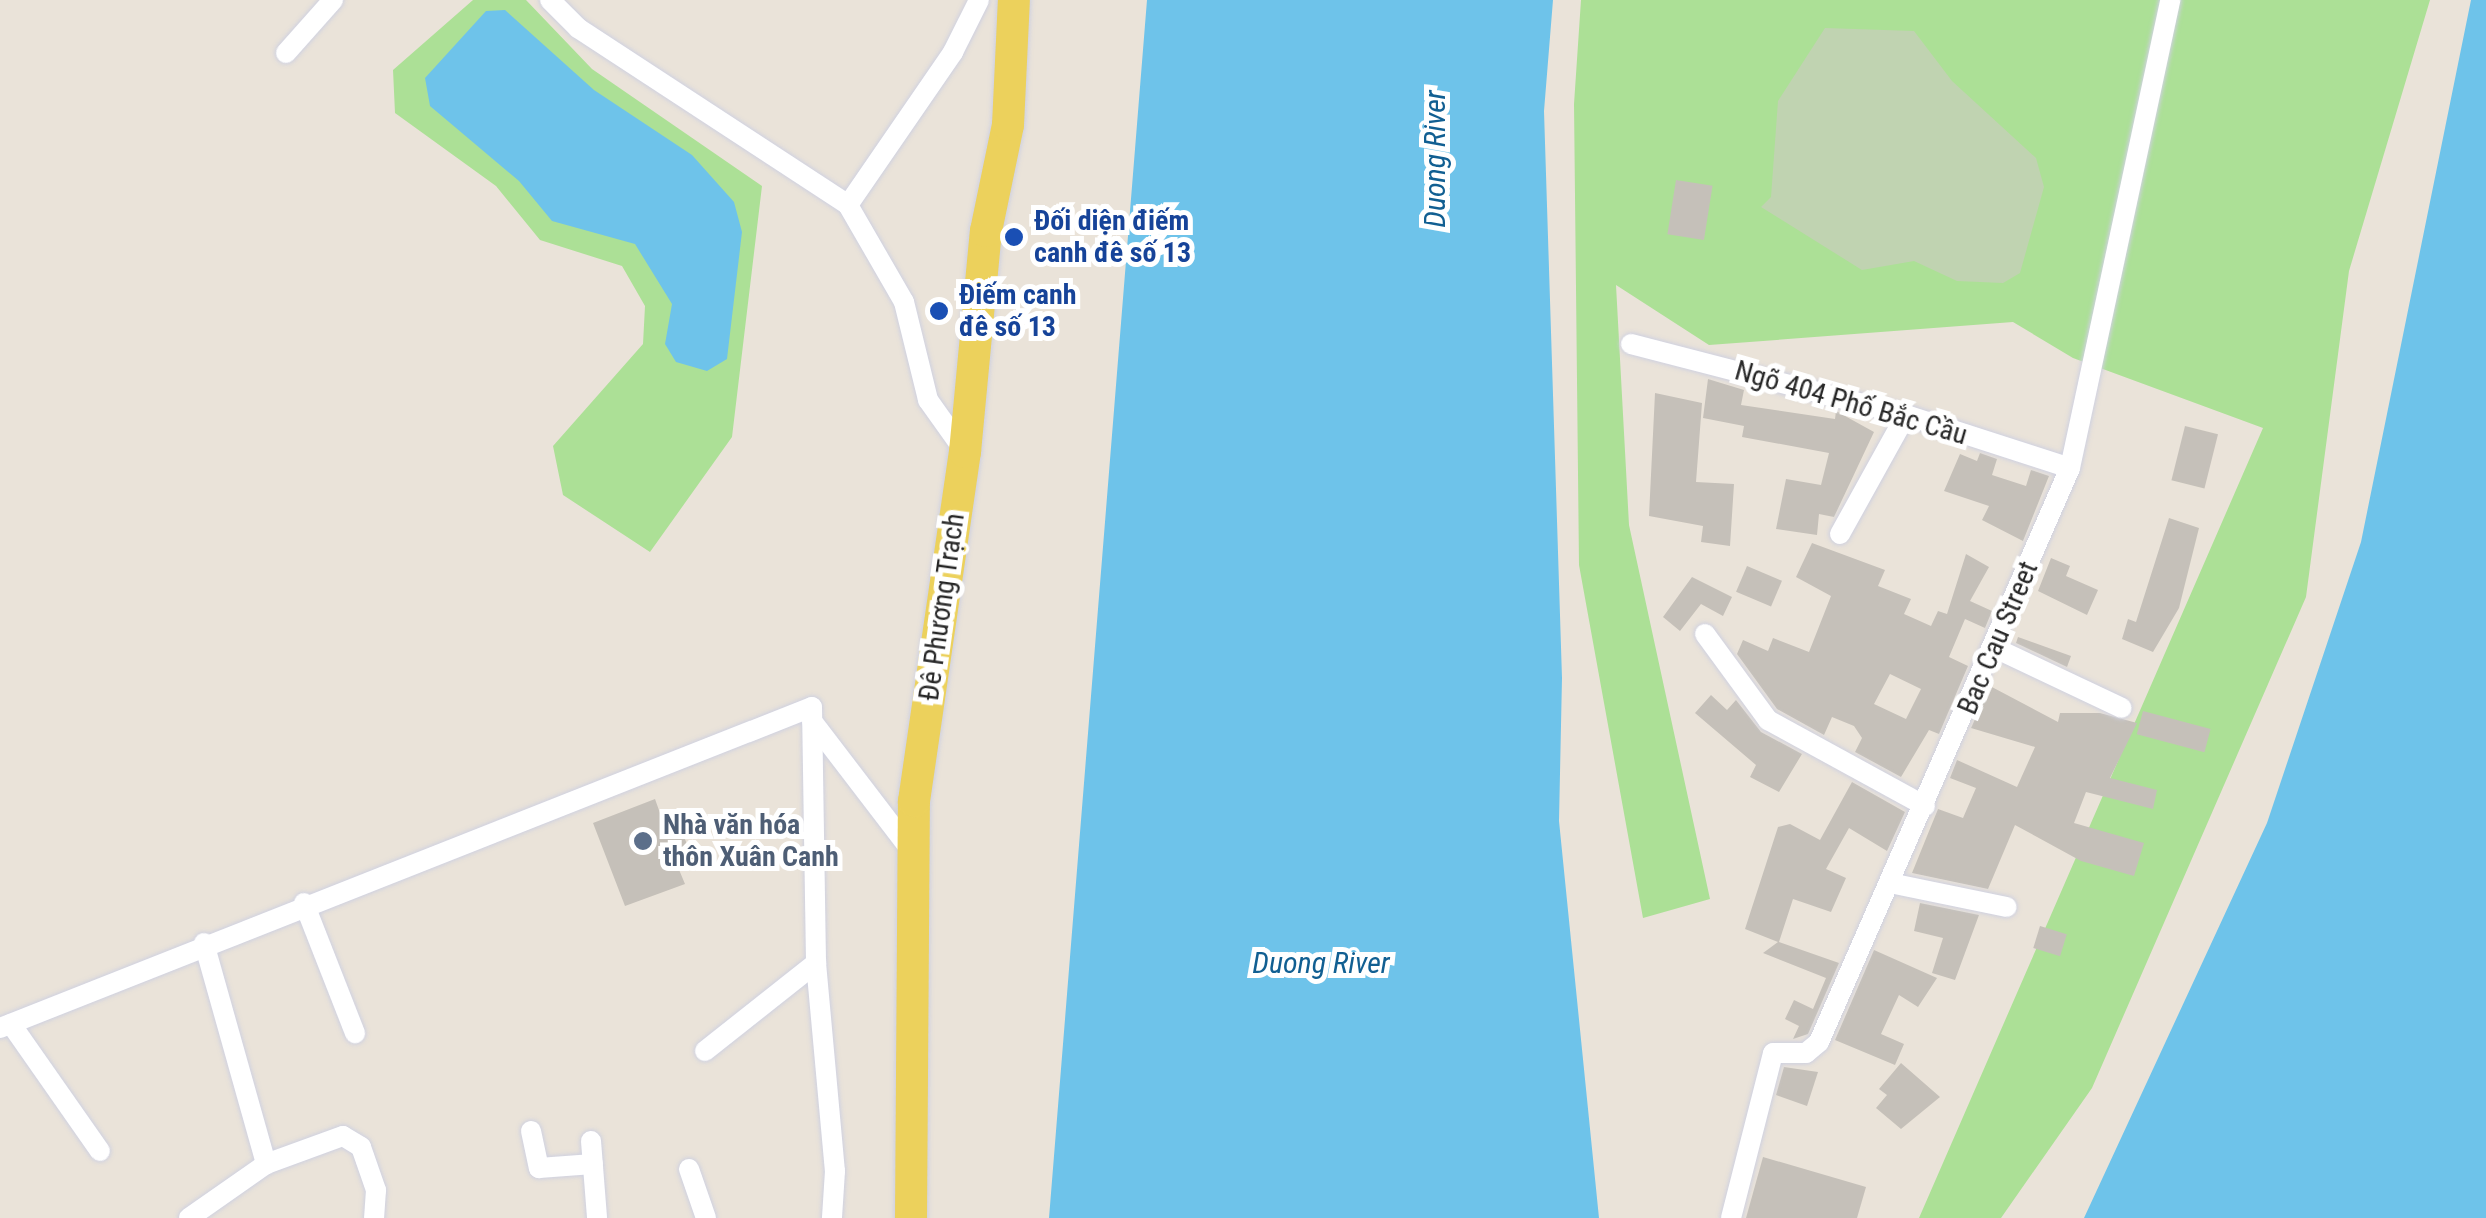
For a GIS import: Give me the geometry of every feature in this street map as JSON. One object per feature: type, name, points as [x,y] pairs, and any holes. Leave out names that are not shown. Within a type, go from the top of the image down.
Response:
[{"type":"main road","name":"Đê Phương Trạch","points":[[909,1210],[914,854],[965,452],[986,230],[1008,124],[1014,0]]},
{"type":"street","points":[[286,53],[334,0]]},
{"type":"street","points":[[550,0],[578,28],[848,205],[904,302],[928,400],[965,452]]},
{"type":"street","points":[[848,205],[953,52],[978,0]]},
{"type":"street","name":"Bac Cau Street","points":[[1731,1218],[1773,1053],[1815,1047],[1995,648],[2070,468],[2132,152],[2170,0]]},
{"type":"street","name":"Ngõ 404 Phố Bắc Cầu","points":[[1631,344],[1906,415],[2070,468]]},
{"type":"street","points":[[1840,534],[1906,415]]},
{"type":"street","points":[[1705,634],[1768,720],[1925,806]]},
{"type":"street","points":[[1995,648],[2122,708]]},
{"type":"street","points":[[100,1151],[5,1026],[204,943],[812,707],[816,963],[835,1171],[832,1218]]},
{"type":"street","points":[[812,721],[914,854]]},
{"type":"street","points":[[1890,884],[2007,907]]},
{"type":"street","points":[[304,904],[355,1033]]},
{"type":"street","points":[[204,943],[266,1164]]},
{"type":"street","points":[[705,1051],[816,963]]},
{"type":"street","points":[[530,1131],[539,1168],[593,1164]]},
{"type":"street","points":[[188,1218],[266,1164],[343,1136],[361,1147],[376,1190],[374,1218]]},
{"type":"street","points":[[592,1141],[597,1218]]},
{"type":"street","points":[[689,1169],[706,1218]]},
{"type":"green space","points":[[473,0],[526,0],[592,69],[762,186],[732,437],[650,552],[563,495],[553,446],[643,344],[645,306],[622,266],[540,240],[496,186],[395,113],[393,70]]},
{"type":"green space","points":[[1581,0],[2430,0],[2349,271],[2306,597],[2092,1088],[2001,1218],[1919,1218],[2263,428],[2073,358],[2013,322],[1709,345],[1616,285],[1629,525],[1710,899],[1643,918],[1579,565],[1574,104]]},
{"type":"green space","points":[[1825,28],[1914,31],[1952,81],[2036,158],[2044,187],[2020,273],[2003,283],[1957,281],[1914,261],[1862,270],[1761,207],[1771,197],[1778,101]]},
{"type":"water","name":"Duong River","points":[[1147,0],[1553,0],[1544,111],[1562,678],[1559,821],[1599,1218],[1049,1218]]},
{"type":"water","points":[[2471,0],[2486,0],[2486,1218],[2084,1218],[2267,823],[2361,542]]},
{"type":"water","points":[[505,10],[594,90],[692,155],[734,202],[742,232],[727,359],[707,371],[676,362],[665,344],[672,304],[635,244],[552,221],[519,181],[430,106],[425,78],[486,11]]},
{"type":"building","points":[[1676,180],[1713,186],[1704,240],[1667,234]]},
{"type":"building","points":[[1708,379],[1744,390],[1741,405],[1835,419],[1836,411],[1874,432],[1834,517],[1819,514],[1817,535],[1776,529],[1786,479],[1821,485],[1829,453],[1742,437],[1744,426],[1703,418]]},
{"type":"building","points":[[1655,393],[1702,403],[1696,482],[1734,484],[1730,546],[1701,542],[1703,526],[1649,516]]},
{"type":"building","points":[[2185,426],[2218,434],[2204,489],[2171,480]]},
{"type":"building","points":[[1980,453],[1997,459],[1992,475],[2026,486],[2031,470],[2049,476],[2023,541],[1982,520],[1989,506],[1944,491],[1960,454],[1977,461]]},
{"type":"building","points":[[2169,518],[2199,528],[2179,608],[2153,652],[2122,639],[2128,619],[2136,622]]},
{"type":"building","points":[[1812,543],[1885,570],[1878,586],[1911,599],[1904,614],[1931,626],[1938,611],[1947,614],[1966,554],[1989,567],[1970,601],[1992,611],[1985,628],[1965,619],[1949,657],[1968,666],[1939,734],[1929,730],[1901,777],[1855,752],[1862,738],[1854,726],[1832,717],[1824,735],[1777,709],[1737,654],[1743,640],[1768,651],[1773,638],[1809,652],[1831,596],[1796,577]],"holes":[[[1890,674],[1921,689],[1906,719],[1874,704]]]},
{"type":"building","points":[[2051,558],[2070,566],[2066,576],[2098,590],[2087,615],[2038,591]]},
{"type":"building","points":[[1747,566],[1782,581],[1771,607],[1736,592]]},
{"type":"building","points":[[1692,577],[1732,597],[1723,616],[1701,604],[1680,631],[1663,617]]},
{"type":"building","points":[[2018,637],[2071,656],[2067,667],[2016,643]]},
{"type":"building","points":[[1990,686],[2058,722],[2060,713],[2100,713],[2137,723],[2110,778],[2157,790],[2153,809],[2086,792],[2074,823],[2144,843],[2134,876],[2081,861],[2015,825],[1988,889],[1912,873],[1938,809],[1963,818],[1976,788],[1950,778],[1957,760],[2017,787],[2035,747],[1971,728]]},
{"type":"building","points":[[1711,695],[1727,710],[1736,700],[1761,732],[1802,754],[1779,792],[1750,777],[1756,765],[1695,713]]},
{"type":"building","points":[[2143,711],[2211,729],[2204,752],[2137,734]]},
{"type":"building","points":[[1852,782],[1905,812],[1887,851],[1849,828],[1826,869],[1846,878],[1831,912],[1793,899],[1779,942],[1839,963],[1808,1034],[1793,1039],[1799,1026],[1785,1019],[1794,1000],[1813,1009],[1826,978],[1763,953],[1778,942],[1745,929],[1778,827],[1790,824],[1820,840]]},
{"type":"building","name":"Nhà văn hóa thôn Xuân Canh","points":[[655,799],[665,827],[678,822],[691,854],[675,860],[685,884],[625,906],[593,823]]},
{"type":"building","points":[[1920,903],[1979,915],[1955,980],[1932,973],[1943,938],[1914,931]]},
{"type":"building","points":[[2040,926],[2067,934],[2060,956],[2033,948]]},
{"type":"building","points":[[1874,950],[1937,978],[1918,1007],[1899,995],[1881,1034],[1904,1044],[1895,1065],[1835,1040]]},
{"type":"building","points":[[1901,1063],[1940,1097],[1901,1129],[1876,1108],[1887,1095],[1879,1089]]},
{"type":"building","points":[[1784,1067],[1818,1072],[1807,1106],[1776,1095]]},
{"type":"building","points":[[1763,1157],[1866,1187],[1857,1218],[1746,1218]]},
{"type":"place","name":"Đối diện điếm canh đê số 13","points":[[1014,237]]},
{"type":"place","name":"Điếm canh đê số 13","points":[[939,311]]},
{"type":"place","name":"Nhà văn hóa thôn Xuân Canh","points":[[643,841]]}]
